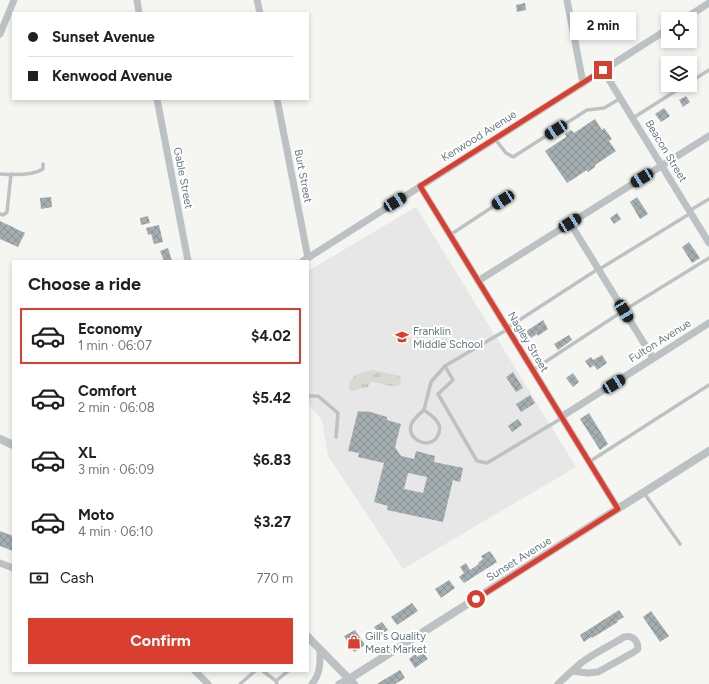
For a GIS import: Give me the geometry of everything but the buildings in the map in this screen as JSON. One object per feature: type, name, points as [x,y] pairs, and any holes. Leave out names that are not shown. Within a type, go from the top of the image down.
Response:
[{"type":"street","points":[[0,34],[14,0]]},
{"type":"street","points":[[137,0],[139,12]]},
{"type":"street","points":[[257,0],[260,12]]},
{"type":"street","points":[[566,0],[583,83]]},
{"type":"street","points":[[695,12],[709,3]]},
{"type":"street","name":"Kenwood Avenue","points":[[305,259],[661,33]]},
{"type":"street","name":"Beacon Street","points":[[603,70],[709,243]]},
{"type":"street","name":"Gable Street","points":[[156,100],[188,260]]},
{"type":"street","name":"Burt Street","points":[[277,100],[305,259]]},
{"type":"street","points":[[478,281],[709,136]]},
{"type":"street","name":"Nagley Street","points":[[420,186],[618,509]]},
{"type":"street","points":[[570,223],[653,358]]},
{"type":"street","name":"Fulton Avenue","points":[[562,417],[709,323]]},
{"type":"street","points":[[0,439],[12,445]]},
{"type":"street","name":"Sunset Avenue","points":[[339,684],[352,682],[709,451]]},
{"type":"street","points":[[0,563],[12,568]]},
{"type":"street","points":[[558,684],[582,663],[624,637],[632,637],[638,645],[638,649],[634,652],[598,672],[588,674],[572,672]]},
{"type":"street","points":[[309,638],[352,682]]},
{"type":"street","points":[[312,684],[320,668],[320,649]]},
{"type":"street","points":[[196,672],[208,684]]},
{"type":"lane","points":[[697,78],[709,70]]},
{"type":"lane","points":[[633,118],[674,92]]},
{"type":"lane","points":[[495,139],[506,153],[513,156],[587,110],[604,108],[621,98]]},
{"type":"lane","points":[[0,174],[39,172],[43,169],[43,164]]},
{"type":"lane","points":[[0,214],[3,215],[7,212],[11,174]]},
{"type":"lane","points":[[424,410],[437,421],[440,430],[435,439],[426,443],[417,441],[414,438],[411,429],[413,421],[424,410],[431,382],[445,366],[709,199]]},
{"type":"lane","points":[[450,235],[503,200]]},
{"type":"lane","points":[[532,370],[709,258]]},
{"type":"lane","points":[[445,366],[453,380],[438,394],[477,461],[487,463],[562,417]]},
{"type":"lane","points":[[589,462],[709,385]]},
{"type":"lane","points":[[309,396],[318,396],[338,413],[336,437]]},
{"type":"lane","points":[[644,493],[680,544]]},
{"type":"lane","points":[[240,684],[254,672]]},
{"type":"lane","points":[[263,672],[277,682],[287,672]]},
{"type":"shaded area","name":"Franklin Middle School","points":[[416,207],[576,467],[403,569],[328,456],[322,420],[309,405],[309,270]]},
{"type":"green space","points":[[373,370],[400,376],[400,385],[389,386],[371,381],[367,388],[349,390],[350,381],[353,377],[359,373]]},
{"type":"place","name":"Franklin Middle School","points":[[402,337]]},
{"type":"place","name":"Gill's Quality Meat Market","points":[[354,642]]},
{"type":"route","points":[[476,599],[618,509],[420,186],[603,70]]}]
